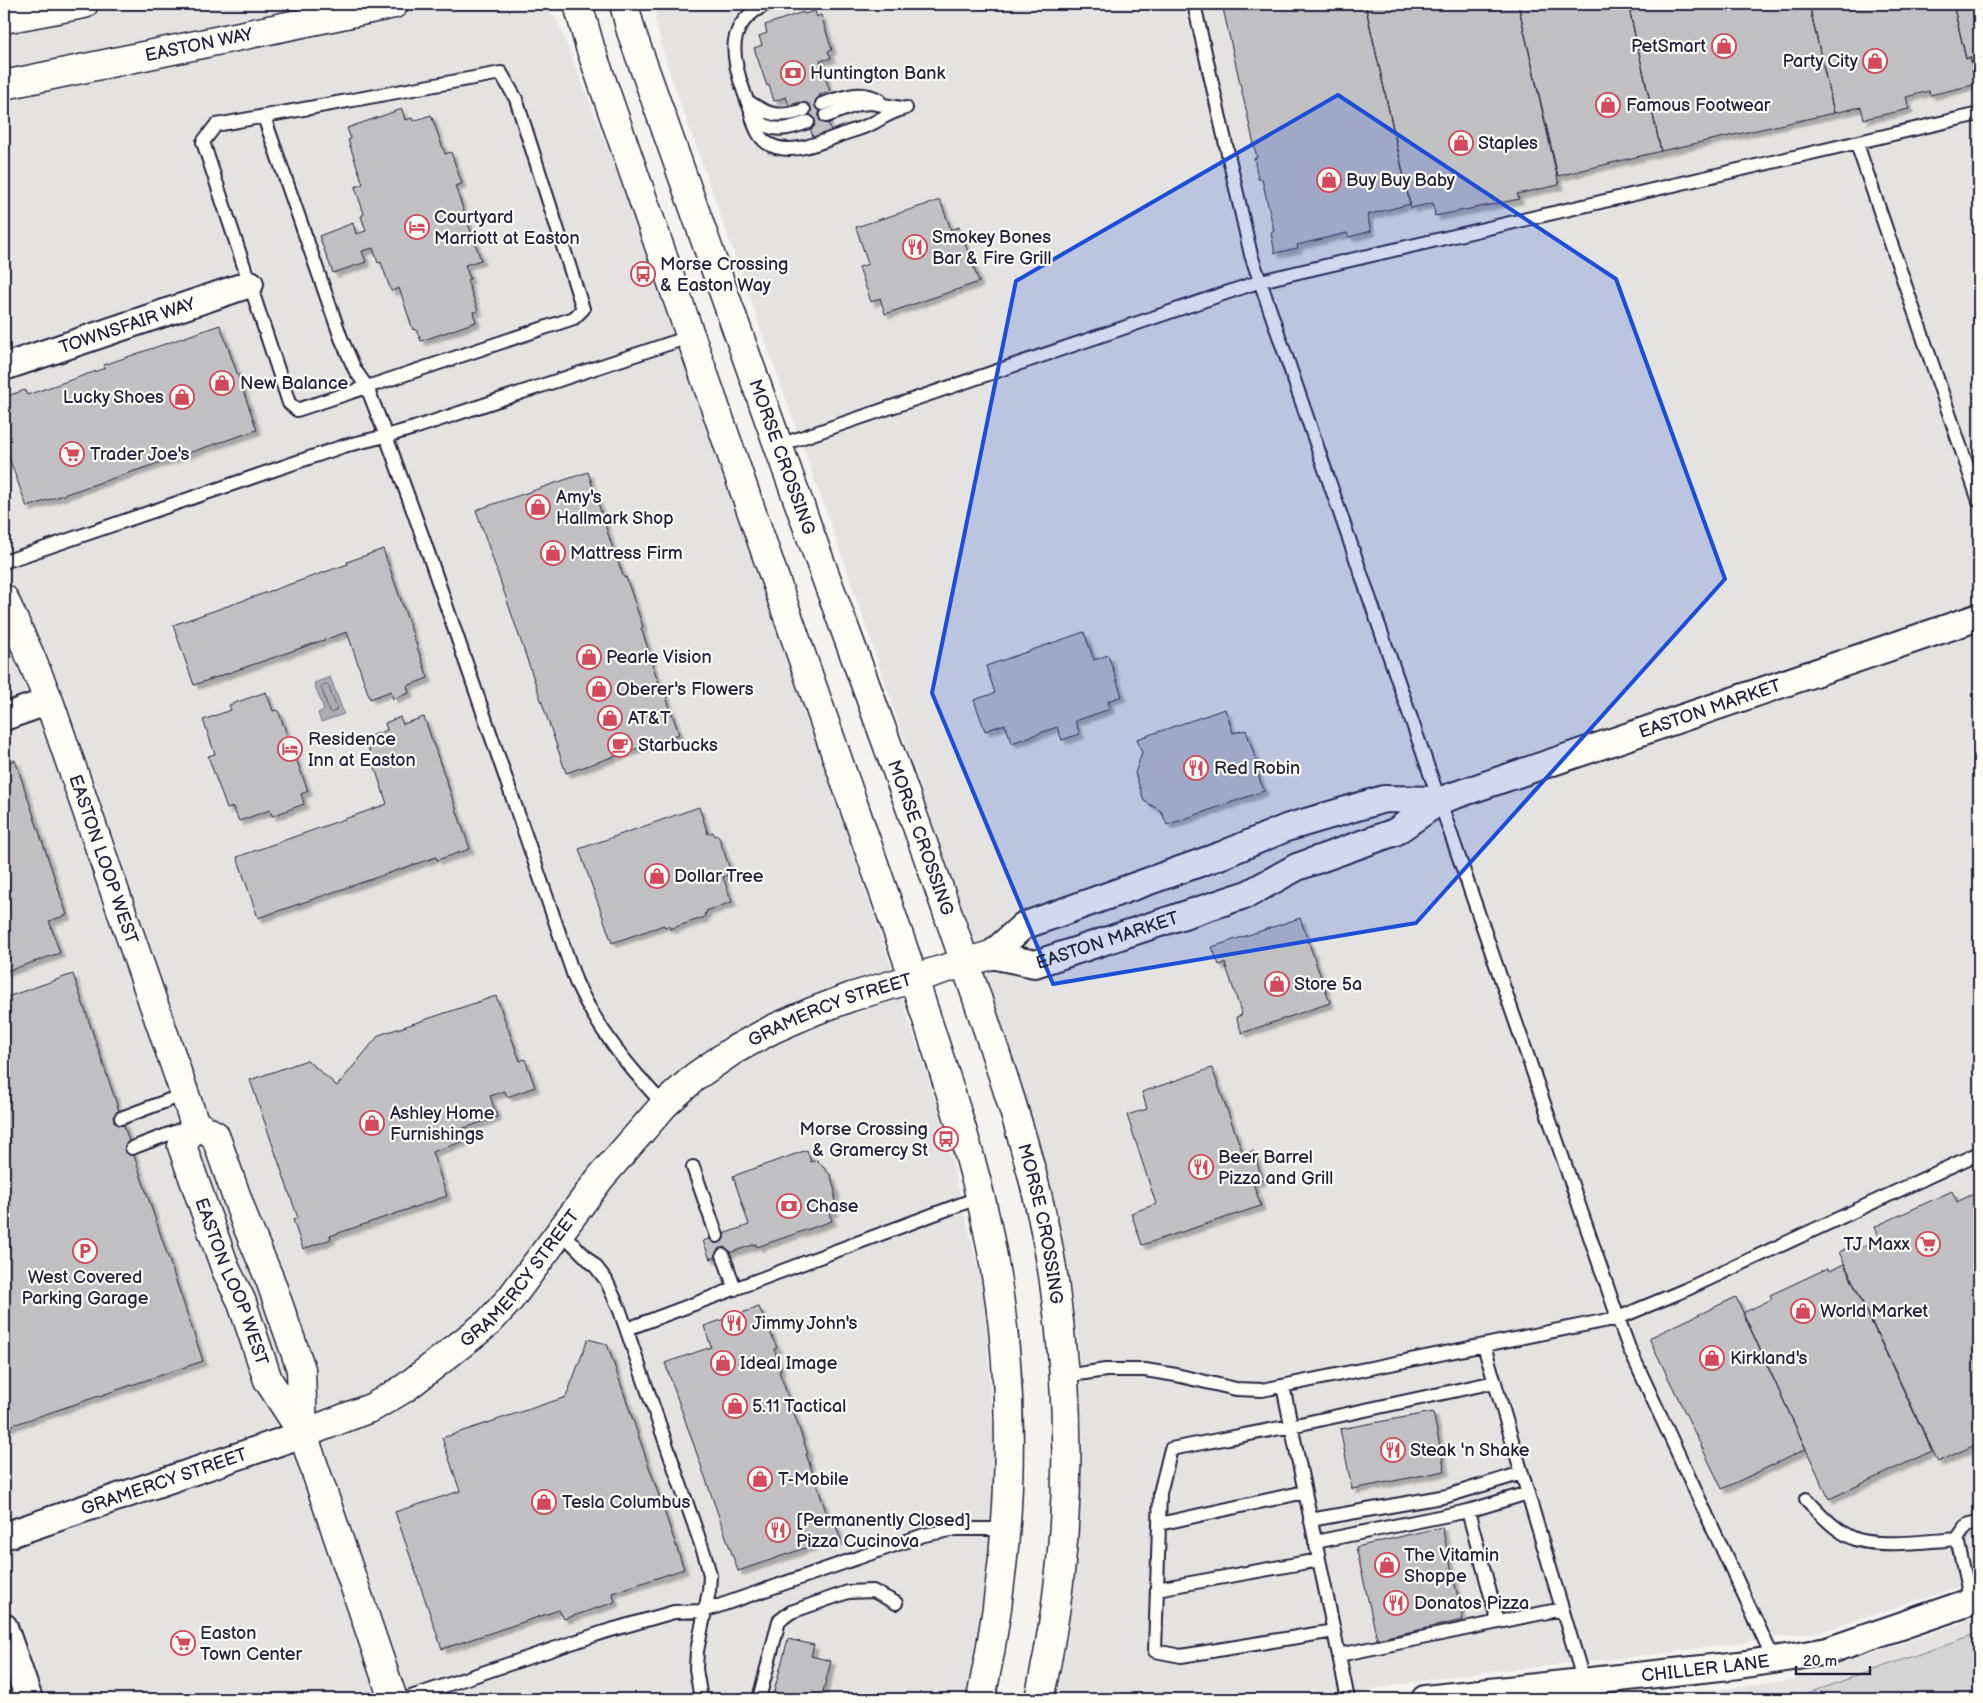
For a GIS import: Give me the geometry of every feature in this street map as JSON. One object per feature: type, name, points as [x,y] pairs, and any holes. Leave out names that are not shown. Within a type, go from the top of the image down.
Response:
[{"type":"main road","points":[[4,19],[84,4]]},
{"type":"main road","name":"EASTON WAY","points":[[4,85],[394,4]]},
{"type":"main road","points":[[578,4],[590,47],[914,979],[960,1121],[980,1197],[996,1277],[1005,1353],[1009,1438],[1006,1530],[998,1611],[981,1699]]},
{"type":"main road","name":"MORSE CROSSING","points":[[624,4],[631,31],[777,446],[905,790],[1014,1108],[1032,1174],[1054,1280],[1064,1376],[1067,1451],[1065,1513],[1059,1586],[1039,1699]]},
{"type":"main road","name":"EASTON LOOP WEST","points":[[4,598],[49,701],[195,1124],[215,1135],[245,1222],[273,1288],[301,1369],[303,1434]]},
{"type":"main road","name":"GRAMERCY STREET","points":[[303,1434],[373,1407],[405,1388],[464,1344],[488,1323],[510,1299],[601,1177],[664,1105],[696,1076],[734,1050],[773,1029],[851,997],[991,954]]},
{"type":"main road","name":"EASTON LOOP WEST","points":[[195,1124],[182,1146],[205,1214],[226,1270],[241,1300],[268,1380],[303,1434],[393,1699]]},
{"type":"street","name":"TOWNSFAIR WAY","points":[[4,367],[250,284]]},
{"type":"street","name":"EASTON MARKET","points":[[991,954],[1035,964],[1248,894],[1297,867],[1395,832],[1441,800],[1979,617]]},
{"type":"street","points":[[4,717],[49,701]]},
{"type":"street","name":"EASTON MARKET","points":[[991,954],[1023,926],[1222,856],[1286,828],[1384,799],[1441,800]]},
{"type":"street","name":"GRAMERCY STREET","points":[[4,1536],[303,1434]]},
{"type":"street","name":"CHILLER LANE","points":[[1425,1699],[1774,1660],[1827,1651],[1975,1600]]},
{"type":"street","points":[[4,1627],[29,1699]]},
{"type":"lane","points":[[767,4],[752,12],[743,22],[734,43],[734,61],[756,131],[767,143],[795,148],[812,145],[866,126],[888,113],[910,108],[891,107],[864,94],[852,94],[824,110]]},
{"type":"lane","points":[[1194,4],[1251,255],[1441,800],[1618,1318],[1629,1348],[1774,1660]]},
{"type":"lane","points":[[501,73],[516,99],[583,309],[574,318],[297,410],[289,403],[203,142],[216,125],[264,117],[501,73]]},
{"type":"lane","points":[[748,105],[776,116],[806,116]]},
{"type":"lane","points":[[777,446],[1261,282],[1979,114]]},
{"type":"lane","points":[[264,117],[341,338],[355,370],[367,387],[423,538],[576,982],[605,1035],[631,1070],[664,1105]]},
{"type":"lane","points":[[1857,144],[1979,502]]},
{"type":"lane","points":[[4,562],[344,446],[414,428],[692,336]]},
{"type":"lane","points":[[122,1118],[185,1094]]},
{"type":"lane","points":[[132,1148],[195,1124]]},
{"type":"lane","points":[[1064,1376],[1106,1370],[1145,1370],[1176,1374],[1236,1389],[1262,1390],[1618,1318],[1685,1290],[1979,1153]]},
{"type":"lane","points":[[693,1167],[717,1236]]},
{"type":"lane","points":[[627,1329],[980,1197]]},
{"type":"lane","points":[[560,1231],[596,1267],[606,1280],[627,1329],[705,1556],[710,1575],[709,1591],[697,1651],[696,1669],[702,1699]]},
{"type":"lane","points":[[723,1255],[734,1289]]},
{"type":"lane","points":[[1484,1346],[1584,1682]]},
{"type":"lane","points":[[1334,1631],[1181,1656],[1155,1651],[1160,1493],[1171,1449],[1291,1426],[1495,1382]]},
{"type":"lane","points":[[1282,1386],[1348,1699]]},
{"type":"lane","points":[[1310,1520],[1447,1496],[1522,1473]]},
{"type":"lane","points":[[1159,1524],[1305,1492]]},
{"type":"lane","points":[[1315,1542],[1468,1511],[1528,1493]]},
{"type":"lane","points":[[1806,1499],[1832,1525],[1854,1539],[1874,1542],[1957,1540]]},
{"type":"lane","points":[[1468,1511],[1498,1622]]},
{"type":"lane","points":[[1957,1540],[1967,1525],[1979,1522]]},
{"type":"lane","points":[[405,1699],[604,1632],[674,1612],[704,1611],[924,1535],[956,1529],[1006,1530]]},
{"type":"lane","points":[[1957,1540],[1975,1600]]},
{"type":"lane","points":[[1157,1589],[1319,1560]]},
{"type":"lane","points":[[759,1699],[779,1621],[791,1612],[848,1592],[873,1591],[896,1603]]},
{"type":"lane","points":[[1339,1655],[1562,1609]]},
{"type":"highlighted area","points":[[1338,95],[1616,279],[1725,579],[1416,923],[1053,984],[932,693],[1016,281]]},
{"type":"shaded area","points":[[4,4],[543,4],[557,20],[675,318],[941,1117],[984,1293],[995,1467],[989,1570],[969,1699],[4,1699]]},
{"type":"shaded area","points":[[657,4],[1979,4],[1979,1581],[1823,1631],[1650,1655],[1457,1675],[1378,1688],[1332,1699],[1055,1699],[1068,1640],[1077,1538],[1083,1433],[1078,1339],[1071,1290],[1048,1178],[1006,1041],[849,576],[667,65],[655,19]]},
{"type":"shaded area","points":[[1979,1617],[1979,1633],[1805,1694],[1777,1699],[1647,1699],[1791,1680]]},
{"type":"shaded area","points":[[1979,1633],[1979,1699],[1777,1699],[1805,1694]]},
{"type":"water","points":[[330,677],[344,714],[321,722],[318,713],[324,710],[314,683]]},
{"type":"building","points":[[1222,4],[1365,4],[1410,204],[1367,215],[1371,231],[1349,237],[1347,233],[1297,245],[1298,248],[1275,253],[1271,233],[1274,231],[1262,179],[1258,179],[1254,158],[1257,158]]},
{"type":"building","points":[[1365,4],[1389,4],[1391,6],[1401,4],[1518,4],[1559,185],[1517,194],[1519,199],[1435,216],[1433,203],[1411,208]]},
{"type":"building","points":[[1518,4],[1628,4],[1661,151],[1558,176]]},
{"type":"building","points":[[1628,4],[1809,4],[1834,113],[1661,151]]},
{"type":"building","points":[[1809,4],[1953,4],[1966,59],[1970,57],[1977,84],[1930,95],[1929,91],[1906,97],[1909,109],[1864,119],[1861,107],[1834,113]]},
{"type":"building","points":[[1953,4],[1979,4],[1979,88],[1977,88],[1970,57],[1966,59]]},
{"type":"building","name":"Huntington Bank","points":[[815,11],[817,17],[821,15],[832,50],[828,51],[831,58],[820,61],[830,92],[819,95],[831,131],[813,137],[801,102],[789,105],[786,97],[774,101],[754,48],[762,45],[759,36],[767,33],[765,25],[803,12],[804,14]]},
{"type":"building","name":"Courtyard Marriott at Easton","points":[[402,109],[405,120],[412,118],[413,121],[431,115],[445,154],[451,152],[462,184],[455,186],[481,260],[465,265],[470,279],[467,280],[478,311],[473,312],[476,322],[421,341],[416,329],[413,330],[399,288],[391,291],[381,262],[378,263],[373,248],[362,251],[366,262],[333,273],[319,236],[353,223],[356,234],[366,231],[361,216],[364,214],[355,187],[363,184],[348,140],[351,139],[347,128]]},
{"type":"building","name":"Smokey Bones Bar & Fire Grill","points":[[940,200],[951,230],[959,227],[979,282],[885,314],[880,298],[871,302],[859,267],[868,264],[856,227]]},
{"type":"building","points":[[220,325],[257,430],[27,507],[4,444],[4,397],[25,390],[27,395],[105,368],[104,365]]},
{"type":"building","points":[[588,472],[612,546],[624,578],[626,577],[643,627],[641,628],[651,661],[661,689],[663,688],[679,734],[566,773],[476,510]]},
{"type":"building","points":[[383,549],[428,678],[407,686],[409,693],[393,699],[391,691],[370,699],[347,632],[194,685],[173,625],[348,564],[347,562]]},
{"type":"building","points":[[1084,632],[1094,660],[1108,655],[1122,696],[1108,701],[1110,709],[1075,721],[1080,734],[1062,740],[1057,727],[1012,743],[1005,724],[985,731],[974,700],[995,693],[986,666]]},
{"type":"building","points":[[266,692],[273,711],[278,710],[308,791],[301,794],[304,804],[272,816],[270,810],[239,821],[233,807],[227,809],[208,756],[215,754],[203,720],[231,710],[229,705]]},
{"type":"building","name":"Red Robin","points":[[1225,709],[1233,733],[1246,730],[1257,763],[1254,764],[1264,791],[1167,825],[1161,811],[1144,801],[1135,773],[1142,753],[1137,739]]},
{"type":"building","points":[[400,717],[403,724],[424,717],[470,849],[437,860],[436,857],[258,918],[237,857],[387,804],[365,738],[387,730],[385,723]]},
{"type":"building","points":[[15,760],[67,915],[49,921],[60,953],[4,972],[4,764]]},
{"type":"building","name":"Dollar Tree","points":[[699,807],[708,834],[713,832],[715,836],[718,835],[730,869],[726,870],[728,875],[723,877],[732,902],[706,911],[705,917],[670,929],[669,926],[665,927],[664,925],[612,943],[579,849]]},
{"type":"building","name":"Store 5a","points":[[1300,918],[1330,1003],[1242,1033],[1236,1017],[1242,1015],[1225,963],[1219,965],[1212,947]]},
{"type":"building","name":"West Covered Parking Garage","points":[[73,974],[203,1361],[4,1428],[4,998]]},
{"type":"building","name":"Ashley Home Furnishings","points":[[496,996],[520,1061],[525,1059],[535,1087],[507,1097],[505,1091],[490,1096],[497,1117],[461,1129],[465,1141],[432,1152],[447,1196],[330,1236],[331,1239],[303,1249],[293,1220],[298,1218],[250,1080],[307,1060],[337,1086],[379,1035]]},
{"type":"building","name":"Beer Barrel Pizza and Grill","points":[[1212,1068],[1243,1154],[1253,1151],[1263,1180],[1253,1183],[1261,1206],[1142,1245],[1131,1213],[1156,1204],[1127,1115],[1147,1109],[1142,1092]]},
{"type":"building","name":"Chase","points":[[807,1150],[811,1162],[817,1160],[831,1176],[835,1192],[834,1211],[829,1213],[832,1221],[757,1247],[756,1244],[710,1259],[703,1241],[749,1225],[733,1176]]},
{"type":"building","points":[[1952,1191],[1957,1202],[1979,1191],[1979,1443],[1938,1462],[1839,1252],[1851,1246],[1854,1251],[1879,1239],[1874,1227]]},
{"type":"building","points":[[1844,1264],[1932,1451],[1829,1499],[1743,1313],[1772,1299],[1770,1295],[1828,1268],[1829,1271]]},
{"type":"building","points":[[1736,1297],[1806,1449],[1722,1489],[1649,1338]]},
{"type":"building","points":[[759,1307],[777,1348],[774,1349],[781,1370],[779,1371],[830,1523],[834,1521],[841,1540],[822,1546],[820,1543],[738,1571],[665,1363],[711,1347],[704,1326]]},
{"type":"building","name":"Tesla Columbus","points":[[588,1339],[607,1344],[684,1569],[612,1593],[615,1602],[564,1619],[559,1610],[442,1649],[395,1512],[460,1491],[442,1438],[566,1397]]},
{"type":"building","name":"Steak 'n Shake","points":[[1433,1412],[1445,1471],[1352,1489],[1340,1429]]},
{"type":"building","points":[[1442,1527],[1463,1620],[1377,1639],[1356,1547]]},
{"type":"building","points":[[788,1639],[814,1645],[811,1656],[831,1661],[821,1699],[772,1699]]},
{"type":"place","name":"PetSmart","points":[[1724,46]]},
{"type":"place","name":"Party City","points":[[1875,61]]},
{"type":"place","name":"Huntington Bank","points":[[793,73]]},
{"type":"place","name":"Famous Footwear","points":[[1608,105]]},
{"type":"place","name":"Staples","points":[[1461,143]]},
{"type":"place","name":"Buy Buy Baby","points":[[1329,180]]},
{"type":"place","name":"Courtyard Marriott at Easton","points":[[417,227]]},
{"type":"place","name":"Smokey Bones Bar & Fire Grill","points":[[915,247]]},
{"type":"place","name":"Morse Crossing & Easton Way","points":[[643,274]]},
{"type":"place","name":"New Balance","points":[[222,383]]},
{"type":"place","name":"Lucky Shoes","points":[[182,397]]},
{"type":"place","name":"Trader Joe's","points":[[72,454]]},
{"type":"place","name":"Amy's Hallmark Shop","points":[[538,507]]},
{"type":"place","name":"Mattress Firm","points":[[553,553]]},
{"type":"place","name":"Pearle Vision","points":[[589,657]]},
{"type":"place","name":"Oberer's Flowers","points":[[599,689]]},
{"type":"place","name":"AT&T","points":[[610,718]]},
{"type":"place","name":"Starbucks","points":[[620,745]]},
{"type":"place","name":"Residence Inn at Easton","points":[[290,749]]},
{"type":"place","name":"Red Robin","points":[[1196,768]]},
{"type":"place","name":"Dollar Tree","points":[[657,876]]},
{"type":"place","name":"Store 5a","points":[[1277,984]]},
{"type":"place","name":"Ashley Home Furnishings","points":[[372,1123]]},
{"type":"place","name":"Morse Crossing & Gramercy St","points":[[946,1139]]},
{"type":"place","name":"Beer Barrel Pizza and Grill","points":[[1201,1167]]},
{"type":"place","name":"Chase","points":[[789,1206]]},
{"type":"place","name":"TJ Maxx","points":[[1928,1244]]},
{"type":"place","name":"West Covered Parking Garage","points":[[85,1251]]},
{"type":"place","name":"World Market","points":[[1803,1311]]},
{"type":"place","name":"Jimmy John's","points":[[734,1323]]},
{"type":"place","name":"Kirkland's","points":[[1712,1358]]},
{"type":"place","name":"Ideal Image","points":[[723,1363]]},
{"type":"place","name":"5.11 Tactical","points":[[735,1406]]},
{"type":"place","name":"Steak 'n Shake","points":[[1393,1450]]},
{"type":"place","name":"T-Mobile","points":[[760,1479]]},
{"type":"place","name":"Tesla Columbus","points":[[544,1502]]},
{"type":"place","name":"[Permanently Closed] Pizza Cucinova","points":[[778,1530]]},
{"type":"place","name":"The Vitamin Shoppe","points":[[1387,1565]]},
{"type":"place","name":"Donatos Pizza","points":[[1396,1603]]},
{"type":"place","name":"Easton Town Center","points":[[183,1643]]}]
